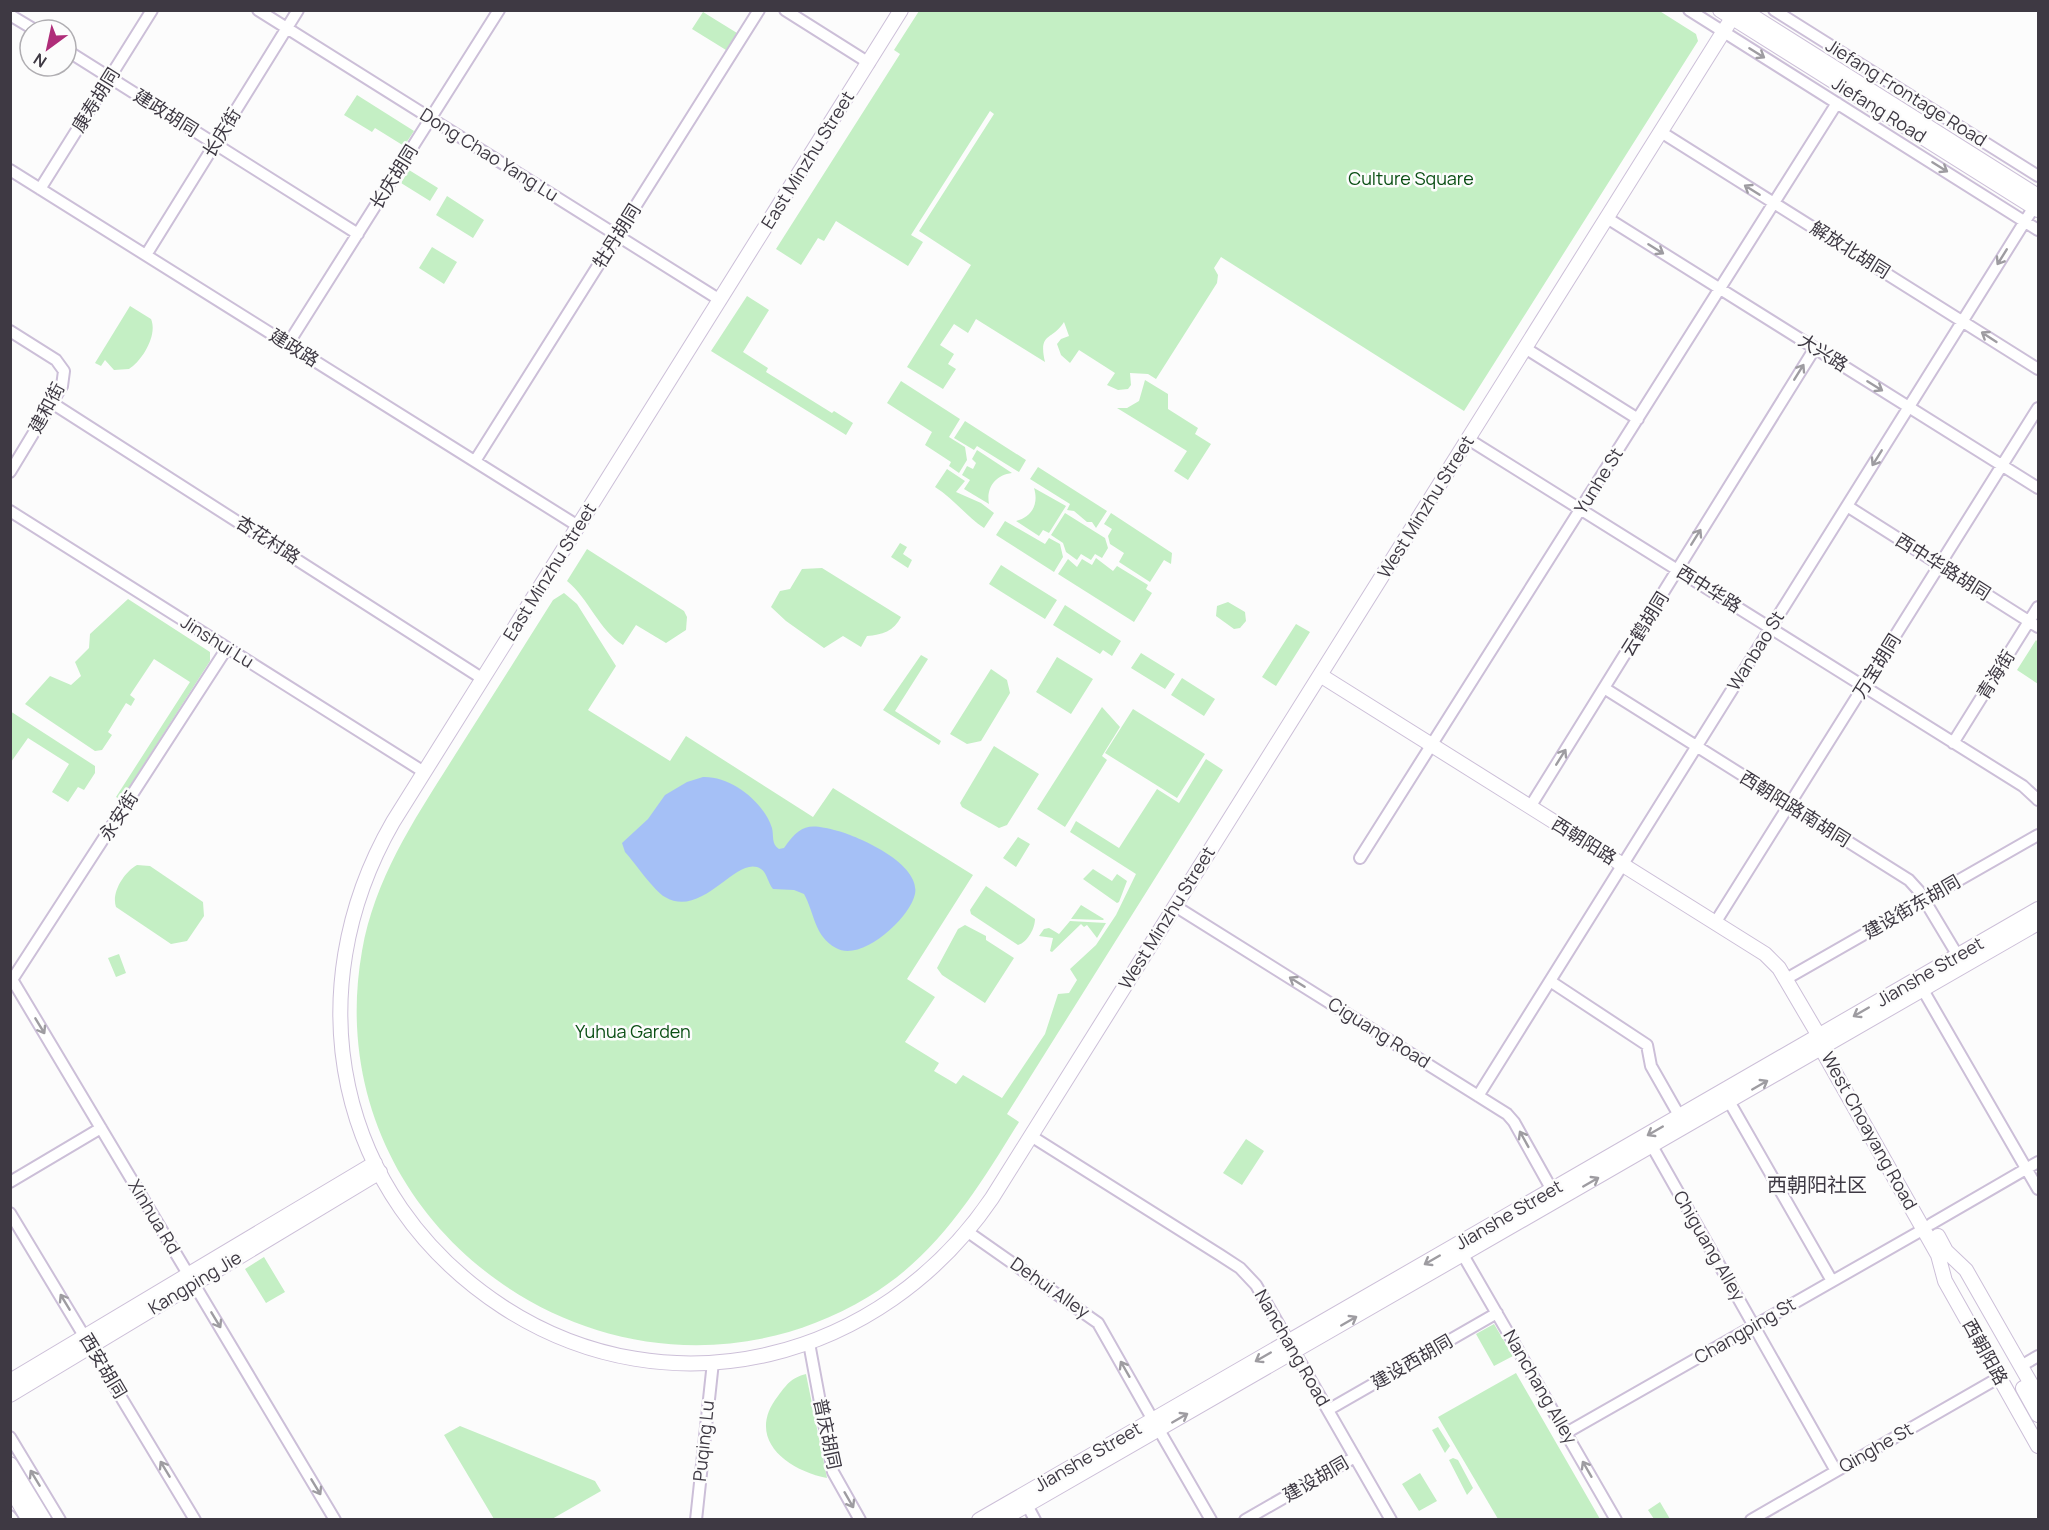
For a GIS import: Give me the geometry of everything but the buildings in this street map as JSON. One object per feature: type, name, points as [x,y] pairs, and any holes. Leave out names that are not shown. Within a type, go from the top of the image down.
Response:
[{"type":"main road","name":"East Minzhu Street","points":[[377,1168],[354,1110],[344,1065],[340,1019],[341,973],[349,927],[362,884],[382,842],[424,772],[901,10]]},
{"type":"main road","name":"West Minzhu Street","points":[[377,1168],[405,1214],[434,1249],[486,1295],[525,1320],[567,1339],[611,1353],[657,1361],[713,1362],[772,1354],[809,1343],[858,1322],[897,1298],[933,1269],[968,1232],[1031,1136],[1724,32],[1733,12]]},
{"type":"main road","name":"Jiefang Road","points":[[1733,12],[2037,203]]},
{"type":"main road","name":"西朝阳路","points":[[1320,675],[1772,959],[1823,1043]]},
{"type":"main road","name":"Jianshe Street","points":[[979,1520],[1463,1255],[1730,1103],[1958,956],[2038,909]]},
{"type":"main road","name":"Jianshe Street","points":[[1292,1348],[1552,1190],[1680,1117],[1923,990],[2038,923]]},
{"type":"main road","name":"West Choayang Road","points":[[1823,1043],[1942,1253]]},
{"type":"main road","name":"Kangping Jie","points":[[10,1382],[88,1341],[377,1168]]},
{"type":"main road","name":"西朝阳路","points":[[1942,1253],[1966,1270],[2038,1396]]},
{"type":"main road","name":"西朝阳路","points":[[1942,1253],[1945,1281],[2038,1446]]},
{"type":"main road","points":[[1942,1253],[2038,1415]]},
{"type":"main road","points":[[1977,1313],[2038,1427]]},
{"type":"main road","name":"Kangping Jie","points":[[10,1395],[88,1341]]},
{"type":"main road","name":"Jianshe Street","points":[[1001,1520],[1156,1425]]},
{"type":"main road","points":[[10,1464],[44,1520]]},
{"type":"main road","points":[[10,1488],[29,1520]]},
{"type":"street","name":"康寿胡同","points":[[40,189],[152,10]]},
{"type":"street","name":"Dong Chao Yang Lu","points":[[258,10],[720,300]]},
{"type":"street","name":"长庆街","points":[[146,255],[298,10]]},
{"type":"street","name":"长庆胡同","points":[[288,344],[499,10]]},
{"type":"street","name":"牡丹胡同","points":[[475,461],[759,10]]},
{"type":"street","points":[[785,10],[869,63]]},
{"type":"street","points":[[1689,10],[2038,230]]},
{"type":"street","name":"Jiefang Frontage Road","points":[[1774,10],[2038,176]]},
{"type":"street","name":"建政胡同","points":[[78,57],[358,234]]},
{"type":"street","name":"Yunhe St","points":[[1360,858],[1837,102]]},
{"type":"street","name":"解放北胡同","points":[[1661,132],[2038,369]]},
{"type":"street","name":"建政路","points":[[10,170],[578,526]]},
{"type":"street","name":"Wanbao St","points":[[1478,1096],[2037,203]]},
{"type":"street","name":"大兴路","points":[[1607,218],[2038,488]]},
{"type":"street","name":"建和街","points":[[10,331],[63,366],[64,378],[52,403],[10,472]]},
{"type":"street","points":[[1525,348],[1638,419]]},
{"type":"street","name":"云鹤胡同","points":[[1530,807],[1815,348]]},
{"type":"street","name":"杏花村路","points":[[52,403],[483,679]]},
{"type":"street","name":"万宝胡同","points":[[1715,922],[2038,408]]},
{"type":"street","name":"西中华路","points":[[1468,439],[2023,786],[2038,800]]},
{"type":"street","name":"西中华路胡同","points":[[1847,506],[2034,624]]},
{"type":"street","name":"Jinshui Lu","points":[[10,511],[424,772]]},
{"type":"street","name":"青海街","points":[[1953,742],[2034,624],[2038,607]]},
{"type":"street","name":"永安街","points":[[11,980],[227,648]]},
{"type":"street","name":"西朝阳路南胡同","points":[[1604,688],[1789,807],[1909,880],[1925,900],[1958,956]]},
{"type":"street","name":"建设街东胡同","points":[[1786,980],[2038,835]]},
{"type":"street","name":"Ciguang Road","points":[[1175,906],[1507,1114],[1514,1122],[1552,1190]]},
{"type":"street","name":"Xinhua Rd","points":[[11,980],[335,1520]]},
{"type":"street","points":[[1550,981],[1647,1045],[1651,1066],[1680,1117]]},
{"type":"street","points":[[1923,990],[2038,1189]]},
{"type":"street","points":[[1730,1103],[1832,1281]]},
{"type":"street","points":[[10,1182],[101,1128]]},
{"type":"street","name":"Nanchang Road","points":[[1031,1136],[1240,1268],[1256,1285],[1391,1520]]},
{"type":"street","name":"Chiguang Alley","points":[[1652,1146],[1836,1471]]},
{"type":"street","name":"Changping St","points":[[1566,1432],[2038,1162]]},
{"type":"street","name":"西安胡同","points":[[10,1213],[195,1520]]},
{"type":"street","name":"Dehui Alley","points":[[968,1232],[1098,1323],[1211,1520]]},
{"type":"street","name":"Nanchang Alley","points":[[1463,1255],[1616,1520]]},
{"type":"street","name":"建设西胡同","points":[[1328,1410],[1497,1313]]},
{"type":"street","name":"普庆胡同","points":[[809,1343],[833,1472],[860,1520]]},
{"type":"street","points":[[2021,1366],[2038,1356]]},
{"type":"street","name":"Puqing Lu","points":[[696,1520],[713,1362]]},
{"type":"street","name":"Qinghe St","points":[[1751,1520],[2000,1377]]},
{"type":"street","points":[[10,1437],[60,1520]]},
{"type":"street","name":"建设胡同","points":[[1245,1520],[1355,1456]]},
{"type":"street","points":[[1027,1505],[1035,1520]]},
{"type":"green space","name":"Culture Square","points":[[1658,10],[1696,34],[1698,41],[1464,411],[1221,257],[1214,268],[1218,275],[1217,283],[1156,379],[1148,374],[1130,373],[1131,385],[1128,389],[1118,390],[1107,385],[1115,373],[1079,350],[1070,363],[1061,355],[1057,344],[1061,339],[1069,336],[1064,322],[1045,341],[1043,352],[1045,362],[976,319],[968,333],[954,324],[940,345],[954,354],[948,364],[956,369],[943,389],[907,367],[971,265],[919,231],[994,114],[990,111],[911,235],[923,242],[908,266],[836,221],[824,241],[818,238],[801,265],[776,249],[900,54],[894,50],[919,11]]},
{"type":"green space","points":[[703,12],[737,33],[726,50],[692,29]]},
{"type":"green space","points":[[357,95],[414,131],[404,146],[375,128],[372,132],[344,115]]},
{"type":"green space","points":[[409,170],[438,188],[430,201],[401,183]]},
{"type":"green space","points":[[447,196],[484,220],[473,238],[436,215]]},
{"type":"green space","points":[[432,247],[457,262],[444,284],[419,268]]},
{"type":"green space","points":[[747,296],[769,310],[743,352],[768,368],[766,372],[832,413],[834,411],[853,423],[846,435],[711,351]]},
{"type":"green space","points":[[130,306],[151,319],[153,325],[151,340],[144,354],[129,369],[114,370],[105,360],[101,366],[95,363]]},
{"type":"green space","points":[[1145,380],[1168,394],[1168,409],[1198,428],[1195,434],[1211,444],[1188,480],[1174,471],[1187,451],[1117,408],[1127,408],[1139,401]]},
{"type":"green space","points":[[901,381],[960,419],[949,437],[965,447],[967,460],[959,473],[949,466],[951,462],[925,445],[932,432],[887,403]]},
{"type":"green space","points":[[965,421],[1026,460],[1019,472],[977,446],[974,450],[954,438]]},
{"type":"green space","points":[[977,450],[1012,473],[1001,476],[993,483],[988,498],[989,504],[964,489],[970,480],[962,475],[967,466],[973,469],[976,463],[972,459]]},
{"type":"green space","points":[[1038,467],[1107,511],[1096,528],[1092,522],[1087,522],[1074,511],[1067,510],[1070,504],[1030,479]]},
{"type":"green space","points":[[947,469],[965,481],[956,492],[981,503],[994,513],[984,528],[935,487]]},
{"type":"green space","points":[[1034,488],[1066,506],[1049,533],[1043,530],[1039,536],[1016,521],[1022,519],[1033,509],[1036,499]]},
{"type":"green space","points":[[1065,513],[1105,538],[1108,548],[1102,558],[1095,554],[1091,560],[1081,554],[1077,560],[1066,552],[1063,543],[1051,535]]},
{"type":"green space","points":[[1111,513],[1172,553],[1171,564],[1164,560],[1150,582],[1119,562],[1124,553],[1110,544],[1108,536],[1112,529],[1104,524]]},
{"type":"green space","points":[[1005,521],[1045,544],[1049,538],[1060,544],[1063,557],[1054,572],[996,535]]},
{"type":"green space","points":[[900,543],[907,547],[903,554],[912,560],[908,568],[891,557]]},
{"type":"green space","points":[[587,549],[684,611],[687,617],[686,630],[666,643],[636,625],[623,645],[615,639],[582,596],[567,581]]},
{"type":"green space","points":[[1096,558],[1113,571],[1117,566],[1148,585],[1146,589],[1152,593],[1134,622],[1058,574],[1068,559],[1077,567],[1082,559],[1092,565]]},
{"type":"green space","points":[[1001,565],[1057,600],[1045,619],[989,584]]},
{"type":"green space","points":[[822,568],[901,617],[895,626],[878,635],[867,636],[861,647],[843,636],[824,648],[786,621],[771,607],[780,591],[790,589],[802,569]]},
{"type":"green space","name":"Yuhua Garden","points":[[564,593],[577,604],[616,666],[588,710],[670,761],[686,736],[813,817],[833,788],[973,875],[907,979],[935,997],[905,1042],[939,1063],[934,1071],[956,1084],[963,1075],[1002,1098],[1045,1034],[1058,994],[1069,993],[1077,980],[1070,969],[1096,945],[1116,915],[1136,874],[1070,832],[1076,821],[1119,848],[1157,789],[1179,803],[1206,759],[1223,770],[1007,1114],[1019,1122],[988,1172],[954,1219],[915,1262],[868,1297],[774,1336],[679,1345],[587,1327],[504,1285],[436,1224],[386,1145],[359,1053],[362,951],[368,924],[387,873],[426,801],[553,600]]},
{"type":"green space","points":[[128,599],[210,652],[210,661],[121,800],[116,797],[190,682],[154,659],[130,695],[135,699],[131,706],[126,703],[108,732],[112,735],[102,750],[95,751],[25,704],[50,676],[71,685],[81,676],[75,662],[89,648],[90,634]]},
{"type":"green space","points":[[1228,602],[1245,612],[1246,621],[1240,628],[1234,629],[1216,616],[1217,606]]},
{"type":"green space","points":[[1065,605],[1121,641],[1112,656],[1103,650],[1100,654],[1053,625]]},
{"type":"green space","points":[[1296,624],[1310,632],[1276,686],[1262,677]]},
{"type":"green space","points":[[2036,640],[2038,642],[2038,684],[2017,670]]},
{"type":"green space","points":[[1141,653],[1175,674],[1165,689],[1131,668]]},
{"type":"green space","points":[[921,655],[928,659],[895,711],[941,741],[939,745],[883,710]]},
{"type":"green space","points":[[1057,657],[1093,679],[1071,714],[1036,692]]},
{"type":"green space","points":[[991,669],[1007,680],[1010,693],[981,741],[967,744],[950,734]]},
{"type":"green space","points":[[1182,678],[1215,699],[1204,716],[1171,695]]},
{"type":"green space","points":[[1102,707],[1120,727],[1102,756],[1107,760],[1065,827],[1037,809]]},
{"type":"green space","points":[[1133,709],[1205,754],[1177,798],[1105,753]]},
{"type":"green space","points":[[10,711],[95,766],[95,773],[84,790],[78,787],[68,802],[52,792],[69,764],[28,738],[11,762]]},
{"type":"green space","points":[[994,746],[1039,774],[1007,825],[999,828],[962,807],[960,803]]},
{"type":"green space","points":[[1018,837],[1030,844],[1016,867],[1003,858]]},
{"type":"green space","points":[[137,865],[150,866],[203,902],[204,916],[187,941],[171,944],[116,907],[115,896],[120,883]]},
{"type":"green space","points":[[1093,869],[1112,881],[1117,874],[1127,881],[1119,902],[1117,903],[1083,879]]},
{"type":"green space","points":[[986,886],[1035,919],[1034,926],[1025,941],[1018,945],[971,914],[970,910]]},
{"type":"green space","points":[[1081,905],[1104,919],[1071,919]]},
{"type":"green space","points":[[1070,921],[1106,923],[1097,938],[1087,925],[1084,927],[1081,924],[1052,952],[1050,951],[1053,938],[1039,936],[1044,929],[1049,928],[1059,934]]},
{"type":"green space","points":[[965,925],[986,936],[986,940],[1014,958],[985,1003],[942,975],[937,968],[958,929]]},
{"type":"green space","points":[[119,954],[126,973],[116,977],[108,958]]},
{"type":"green space","points":[[1246,1139],[1264,1151],[1242,1185],[1223,1173]]},
{"type":"green space","points":[[264,1257],[285,1292],[266,1303],[245,1269]]},
{"type":"green space","points":[[1494,1324],[1513,1356],[1494,1366],[1476,1334]]},
{"type":"green space","points":[[1516,1373],[1600,1519],[1498,1519],[1438,1417]]},
{"type":"green space","points":[[806,1374],[827,1478],[797,1468],[785,1460],[768,1438],[766,1425],[769,1411],[787,1385],[797,1377]]},
{"type":"green space","points":[[460,1426],[595,1481],[601,1491],[552,1519],[494,1519],[444,1435]]},
{"type":"green space","points":[[1438,1427],[1450,1446],[1445,1453],[1432,1430]]},
{"type":"green space","points":[[1453,1458],[1458,1460],[1473,1488],[1467,1495],[1449,1460]]},
{"type":"green space","points":[[1420,1473],[1437,1501],[1419,1511],[1402,1484]]},
{"type":"green space","points":[[1660,1502],[1670,1519],[1654,1519],[1648,1510]]},
{"type":"water","points":[[703,777],[724,781],[745,792],[754,800],[768,818],[774,842],[779,849],[784,848],[801,830],[819,827],[860,839],[899,862],[909,872],[914,883],[915,894],[904,915],[883,936],[871,944],[846,951],[836,948],[823,937],[804,894],[794,890],[773,889],[761,869],[752,867],[741,870],[706,894],[693,900],[679,902],[665,897],[650,883],[625,852],[622,843],[648,819],[665,795],[687,782]]},
{"type":"district","name":"西朝阳社区","points":[[1817,1185]]}]
